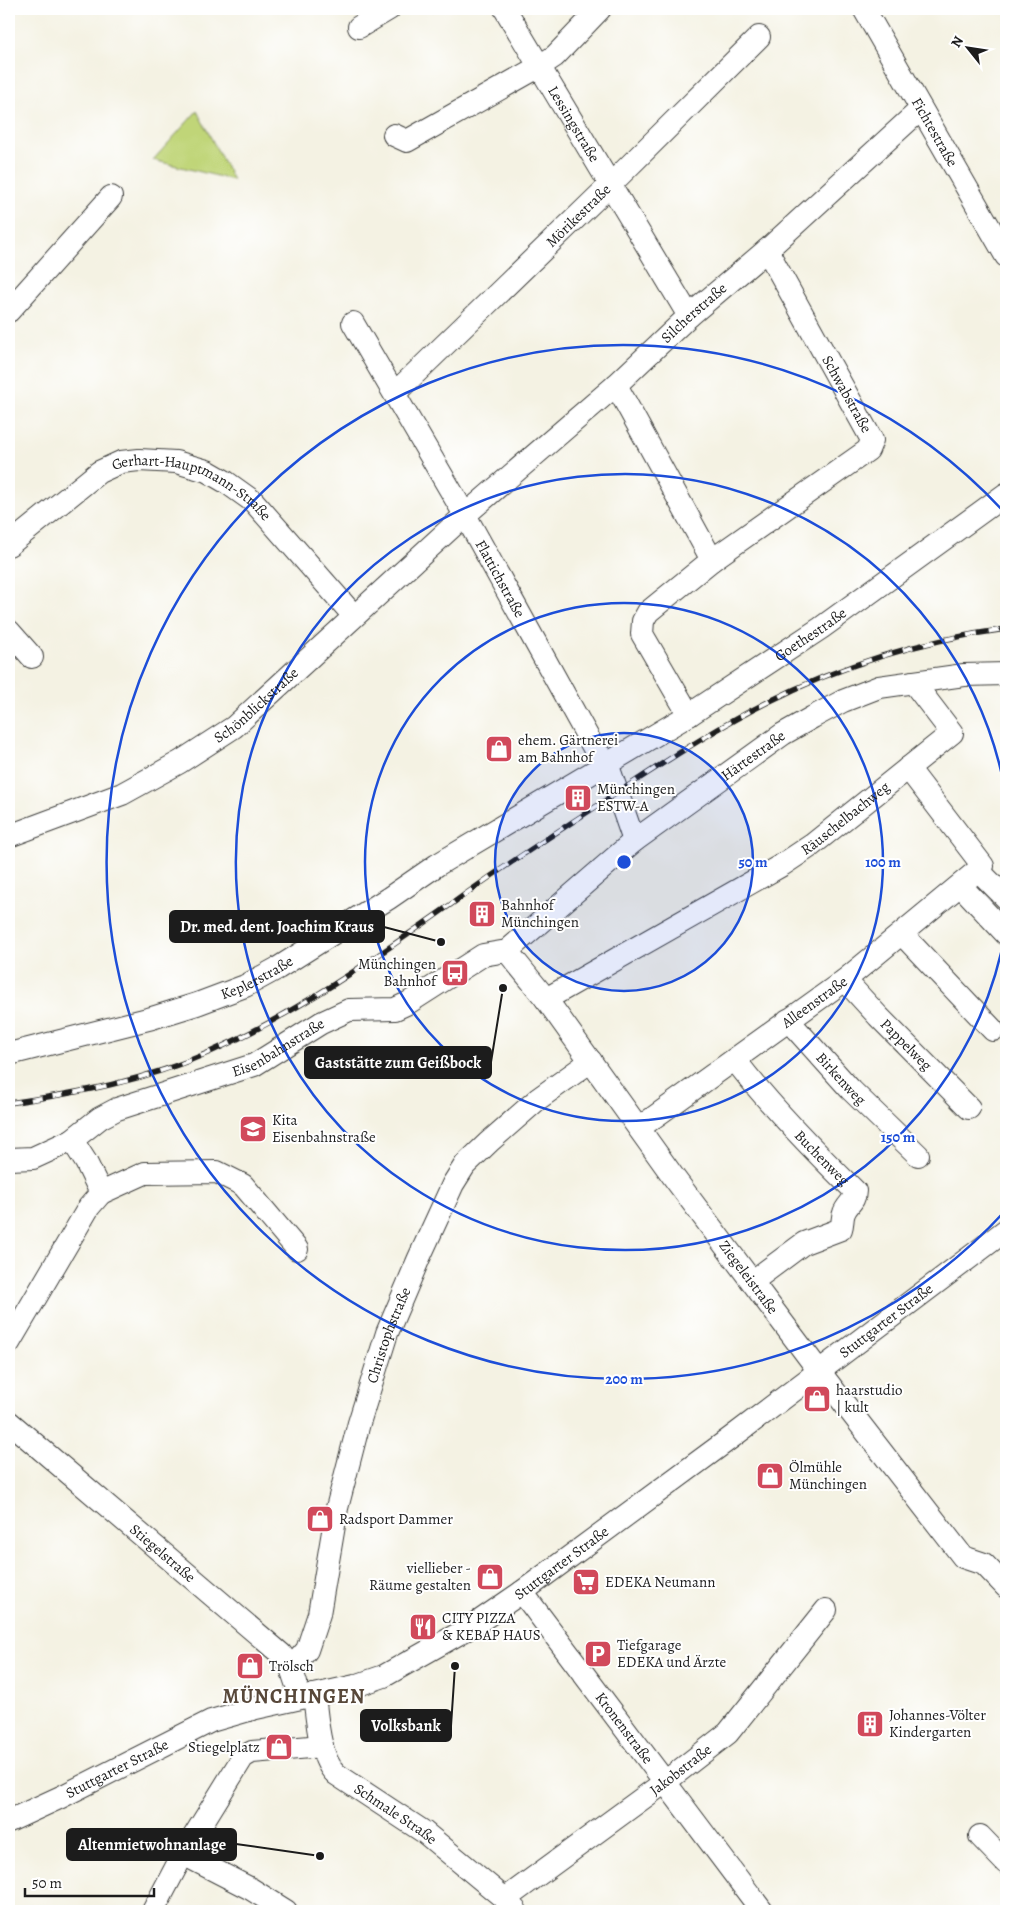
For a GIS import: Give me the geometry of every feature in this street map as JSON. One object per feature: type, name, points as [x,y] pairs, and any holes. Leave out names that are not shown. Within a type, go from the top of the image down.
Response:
[{"type":"street","points":[[359,27],[389,9]]},
{"type":"street","name":"Lessingstraße","points":[[505,9],[689,316]]},
{"type":"street","points":[[394,135],[407,141],[540,66],[554,56],[600,9]]},
{"type":"street","name":"Fichtestraße","points":[[864,9],[1006,256]]},
{"type":"street","name":"Mörikestraße","points":[[396,393],[759,38]]},
{"type":"street","name":"Silcherstraße","points":[[465,515],[616,385],[689,316],[767,250],[921,109]]},
{"type":"street","points":[[9,311],[111,197]]},
{"type":"street","name":"Schwabstraße","points":[[689,715],[642,634],[643,621],[648,612],[712,560],[868,450],[872,440],[767,250]]},
{"type":"street","name":"Flattichstraße","points":[[353,323],[396,393],[595,750],[607,763],[634,841]]},
{"type":"street","points":[[616,385],[712,560]]},
{"type":"street","name":"Gerhart-Hauptmann-Straße","points":[[9,545],[99,472],[121,462],[176,462],[207,471],[254,502],[354,616]]},
{"type":"street","name":"Goethestraße","points":[[607,763],[689,715],[821,628],[1006,494]]},
{"type":"street","name":"Schönblickstraße","points":[[9,836],[122,794],[180,762],[234,727],[465,515]]},
{"type":"street","points":[[9,631],[32,658]]},
{"type":"street","name":"Härtestraße","points":[[507,951],[634,841],[783,734],[805,721],[843,700],[880,687],[964,675],[1006,674]]},
{"type":"street","name":"Räuschelbachweg","points":[[546,999],[782,866],[812,845],[952,733],[913,682]]},
{"type":"street","name":"Keplerstraße","points":[[9,1054],[152,1018],[198,1004],[245,986],[278,968],[437,866],[607,763]]},
{"type":"street","points":[[908,768],[981,868],[1006,898]]},
{"type":"street","name":"Alleenstraße","points":[[639,1128],[846,980],[981,868]]},
{"type":"street","points":[[961,886],[1006,934]]},
{"type":"street","points":[[902,934],[993,1030]]},
{"type":"street","name":"Ziegeleistraße","points":[[507,951],[546,999],[675,1179],[819,1371],[963,1557],[984,1564],[1006,1587]]},
{"type":"street","name":"Eisenbahnstraße","points":[[9,1160],[33,1158],[72,1140],[100,1118],[117,1109],[254,1066],[320,1024],[349,1010],[395,1009],[408,1003],[483,955],[507,951]]},
{"type":"street","name":"Pappelweg","points":[[846,980],[878,1016],[969,1108]]},
{"type":"street","name":"Birkenweg","points":[[788,1020],[850,1089],[918,1155]]},
{"type":"street","name":"Buchenweg","points":[[735,1060],[789,1125],[855,1191],[855,1197],[845,1209],[841,1229],[804,1243],[753,1281]]},
{"type":"street","name":"Christophstraße","points":[[292,1668],[307,1650],[319,1614],[337,1508],[364,1408],[387,1333],[419,1258],[454,1184],[465,1165],[489,1142],[538,1100],[591,1061]]},
{"type":"street","points":[[72,1140],[86,1162],[101,1193]]},
{"type":"street","points":[[9,1343],[89,1207],[101,1193],[145,1173],[217,1172],[243,1185],[297,1249]]},
{"type":"street","name":"Stuttgarter Straße","points":[[9,1821],[212,1721],[256,1708],[355,1686],[384,1676],[474,1625],[522,1592],[1006,1230]]},
{"type":"street","name":"Stiegelstraße","points":[[9,1422],[281,1654],[292,1668],[307,1697]]},
{"type":"street","name":"Kronenstraße","points":[[522,1592],[762,1911]]},
{"type":"street","name":"Jakobstraße","points":[[510,1905],[728,1733],[826,1610]]},
{"type":"street","name":"Schmale Straße","points":[[307,1697],[317,1719],[322,1746],[329,1768],[424,1832],[510,1905]]},
{"type":"street","points":[[153,1911],[183,1854],[243,1758],[252,1752],[322,1746]]},
{"type":"street","points":[[980,1836],[1006,1863]]},
{"type":"street","points":[[183,1854],[252,1889],[286,1911]]},
{"type":"green space","points":[[197,111],[233,180],[153,160]]},
{"type":"railway","points":[[9,1103],[111,1085],[161,1071],[210,1052],[244,1036],[342,979],[541,842],[690,746],[747,713],[794,689],[883,656],[944,640],[1006,629]]},
{"type":"place","name":"ehem. Gärtnerei am Bahnhof","points":[[499,749]]},
{"type":"place","name":"Münchingen ESTW-A","points":[[578,798]]},
{"type":"place","name":"Bahnhof Münchingen","points":[[482,914]]},
{"type":"place","name":"Dr. med. dent. Joachim Kraus","points":[[441,942]]},
{"type":"place","name":"Münchingen Bahnhof","points":[[455,973]]},
{"type":"place","name":"Gaststätte zum Geißbock","points":[[503,988]]},
{"type":"place","name":"Kita Eisenbahnstraße","points":[[253,1129]]},
{"type":"place","name":"haarstudio | kult","points":[[817,1399]]},
{"type":"place","name":"Ölmühle Münchingen","points":[[770,1476]]},
{"type":"place","name":"Radsport Dammer","points":[[320,1519]]},
{"type":"place","name":"viellieber - Räume gestalten","points":[[490,1577]]},
{"type":"place","name":"EDEKA Neumann","points":[[586,1582]]},
{"type":"place","name":"CITY PIZZA & KEBAP HAUS","points":[[423,1627]]},
{"type":"place","name":"Tiefgarage EDEKA und Ärzte","points":[[598,1654]]},
{"type":"place","name":"Trölsch","points":[[250,1666]]},
{"type":"place","name":"Volksbank","points":[[455,1666]]},
{"type":"place","name":"Johannes-Völter Kindergarten","points":[[870,1724]]},
{"type":"place","name":"Stiegelplatz","points":[[279,1747]]},
{"type":"place","name":"Altenmietwohnanlage","points":[[320,1856]]},
{"type":"district","name":"MÜNCHINGEN","points":[[294,1696]]}]
